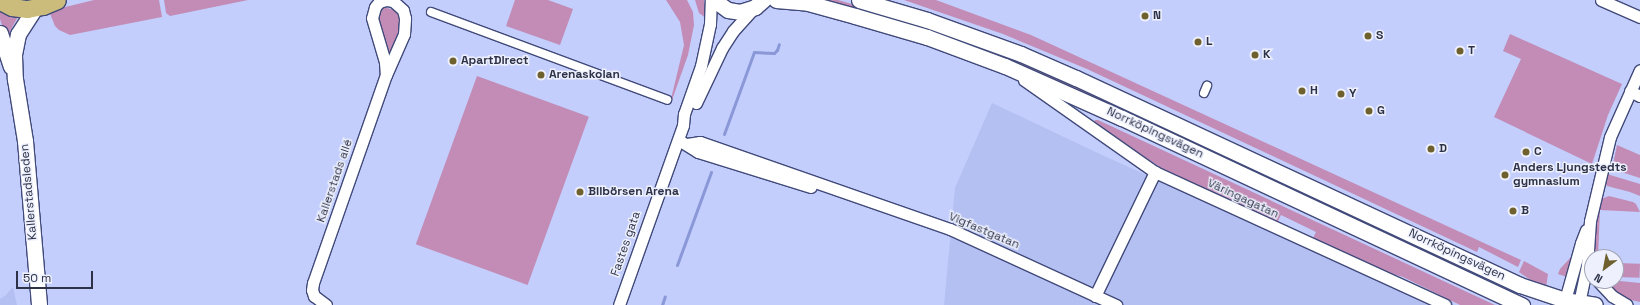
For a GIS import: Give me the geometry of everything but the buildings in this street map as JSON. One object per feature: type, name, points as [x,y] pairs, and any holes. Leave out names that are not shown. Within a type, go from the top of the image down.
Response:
[{"type":"main road","points":[[714,0],[728,10],[740,12],[759,4]]},
{"type":"main road","name":"Norrköpingsvägen","points":[[776,0],[808,3],[855,16],[927,37],[1005,66],[1129,121],[1522,305]]},
{"type":"main road","name":"Norrköpingsvägen","points":[[859,0],[927,20],[1021,54],[1091,84],[1520,285],[1572,301],[1595,305]]},
{"type":"main road","points":[[0,1],[20,8],[51,3]]},
{"type":"main road","name":"Kallerstadsleden","points":[[39,305],[25,141],[15,79],[14,55],[18,34],[51,3]]},
{"type":"main road","name":"Kallerstadsleden","points":[[0,33],[15,79]]},
{"type":"street","name":"Kallerstads allé","points":[[326,305],[314,296],[312,290],[313,283],[386,75],[396,56],[405,26],[403,10],[393,1],[386,0],[379,2],[374,7],[372,18],[385,62],[386,75]]},
{"type":"street","name":"Fastes gata","points":[[619,305],[682,142],[684,114],[706,48],[711,0]]},
{"type":"street","points":[[1601,0],[1640,16]]},
{"type":"street","name":"Fastes gata","points":[[700,91],[733,31],[759,4]]},
{"type":"street","points":[[431,12],[667,100]]},
{"type":"street","name":"Fastes gata","points":[[683,125],[691,116],[715,48],[722,34],[740,12]]},
{"type":"street","name":"Väringagatan","points":[[1005,66],[1155,172],[1445,305]]},
{"type":"street","points":[[1572,301],[1581,243],[1590,221],[1610,137],[1635,93],[1640,70]]},
{"type":"street","name":"Vigfastgatan","points":[[682,142],[700,142],[817,181],[837,191],[950,229],[1116,305]]},
{"type":"street","points":[[1096,296],[1155,172]]},
{"type":"street","points":[[1590,221],[1590,249]]},
{"type":"street","points":[[1572,301],[1584,280]]},
{"type":"street","points":[[1605,289],[1612,296],[1627,305]]},
{"type":"shaded area","points":[[94,0],[159,0],[162,17],[70,35],[59,30],[55,26],[49,11]]},
{"type":"shaded area","points":[[164,0],[248,0],[170,16],[166,13]]},
{"type":"shaded area","points":[[515,0],[548,0],[573,9],[560,45],[506,26]]},
{"type":"shaded area","points":[[666,0],[687,0],[693,12],[694,25],[688,55],[672,100],[684,45],[680,22]]},
{"type":"shaded area","points":[[695,0],[704,0],[706,18],[699,13]]},
{"type":"shaded area","points":[[820,0],[838,0],[912,22],[1023,61],[1541,298],[1540,301],[1518,293],[1472,271],[1448,263],[1101,101]]},
{"type":"shaded area","points":[[904,0],[936,0],[1031,35],[1521,260],[1518,267],[1479,247],[1477,252],[1087,69],[1003,34]]},
{"type":"shaded area","points":[[384,7],[394,10],[400,17],[400,35],[389,56],[378,20],[379,13]]},
{"type":"shaded area","points":[[0,10],[19,15],[10,31],[8,38],[6,38],[0,19]]},
{"type":"shaded area","points":[[1510,34],[1622,84],[1608,115],[1592,164],[1494,117],[1521,59],[1503,51]]},
{"type":"shaded area","points":[[477,76],[589,117],[528,285],[416,244]]},
{"type":"shaded area","points":[[992,103],[1102,155],[1434,305],[944,305],[955,188]]},
{"type":"shaded area","points":[[1095,120],[1098,120],[1495,305],[1460,305],[1403,277],[1377,269],[1312,240],[1316,232],[1281,215],[1277,223],[1163,169],[1094,124]]},
{"type":"shaded area","points":[[1617,145],[1640,155],[1640,178],[1612,169]]},
{"type":"shaded area","points":[[1607,174],[1640,184],[1640,196],[1607,186],[1605,183]]},
{"type":"shaded area","points":[[1609,196],[1633,202],[1636,204],[1640,212],[1600,210],[1598,249],[1592,249],[1592,235],[1601,199]]},
{"type":"shaded area","points":[[1571,257],[1567,277],[1558,274],[1560,269]]},
{"type":"shaded area","points":[[1524,261],[1548,274],[1546,288],[1536,284],[1519,272]]},
{"type":"shaded area","points":[[1624,263],[1640,264],[1639,278],[1624,277]]},
{"type":"shaded area","points":[[1624,281],[1640,283],[1640,302],[1622,298],[1609,289],[1624,289]]},
{"type":"shaded area","points":[[13,287],[17,305],[0,305],[0,299]]},
{"type":"waterway","points":[[724,134],[754,52],[774,53],[779,44]]},
{"type":"waterway","points":[[677,265],[711,172]]},
{"type":"waterway","points":[[662,305],[665,296]]},
{"type":"place","name":"N","points":[[1145,16]]},
{"type":"place","name":"S","points":[[1368,36]]},
{"type":"place","name":"L","points":[[1198,42]]},
{"type":"place","name":"T","points":[[1460,51]]},
{"type":"place","name":"K","points":[[1255,55]]},
{"type":"place","name":"ApartDirect","points":[[453,61]]},
{"type":"place","name":"Arenaskolan","points":[[541,75]]},
{"type":"place","name":"H","points":[[1302,91]]},
{"type":"place","name":"Y","points":[[1341,94]]},
{"type":"place","name":"G","points":[[1369,111]]},
{"type":"place","name":"D","points":[[1431,149]]},
{"type":"place","name":"C","points":[[1526,152]]},
{"type":"place","name":"Anders Ljungstedts gymnasium","points":[[1505,175]]},
{"type":"place","name":"Bilbörsen Arena","points":[[580,192]]},
{"type":"place","name":"B","points":[[1513,211]]}]
